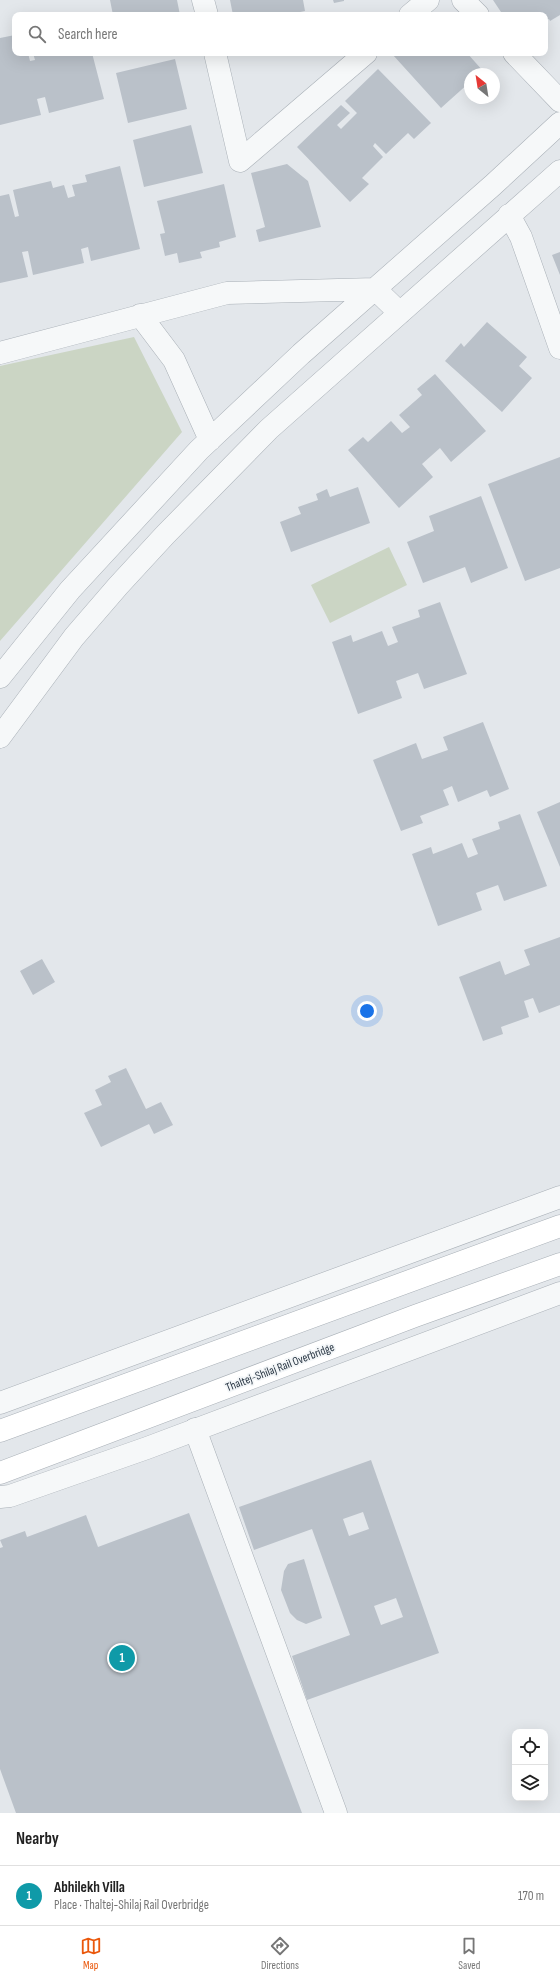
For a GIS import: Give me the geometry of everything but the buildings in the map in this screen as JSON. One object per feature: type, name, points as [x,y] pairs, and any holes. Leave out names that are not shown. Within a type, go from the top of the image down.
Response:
[{"type":"main road","points":[[2,1430],[560,1226]]},
{"type":"main road","name":"Thaltej-Shilaj Rail Overbridge","points":[[0,1473],[415,1316],[560,1264]]},
{"type":"street","points":[[203,0],[206,12]]},
{"type":"street","points":[[414,12],[428,0]]},
{"type":"street","points":[[463,0],[475,12]]},
{"type":"street","points":[[216,56],[240,161],[362,56]]},
{"type":"street","points":[[517,56],[560,101]]},
{"type":"street","points":[[0,677],[70,590],[199,450],[301,354],[493,185],[560,123]]},
{"type":"street","points":[[0,737],[74,637],[118,586],[165,535],[269,429],[560,171]]},
{"type":"street","points":[[509,215],[521,237],[560,348]]},
{"type":"street","points":[[0,353],[227,293],[375,289],[400,313]]},
{"type":"street","points":[[140,315],[174,360],[210,440]]},
{"type":"street","points":[[0,1403],[560,1197]]},
{"type":"street","points":[[0,1497],[10,1496],[195,1429],[560,1293]]},
{"type":"street","points":[[195,1429],[336,1813]]},
{"type":"green space","points":[[134,337],[182,432],[0,641],[0,366]]},
{"type":"green space","points":[[389,547],[407,585],[330,623],[311,585]]},
{"type":"place","name":"Abhilekh Villa","points":[[122,1658]]}]
